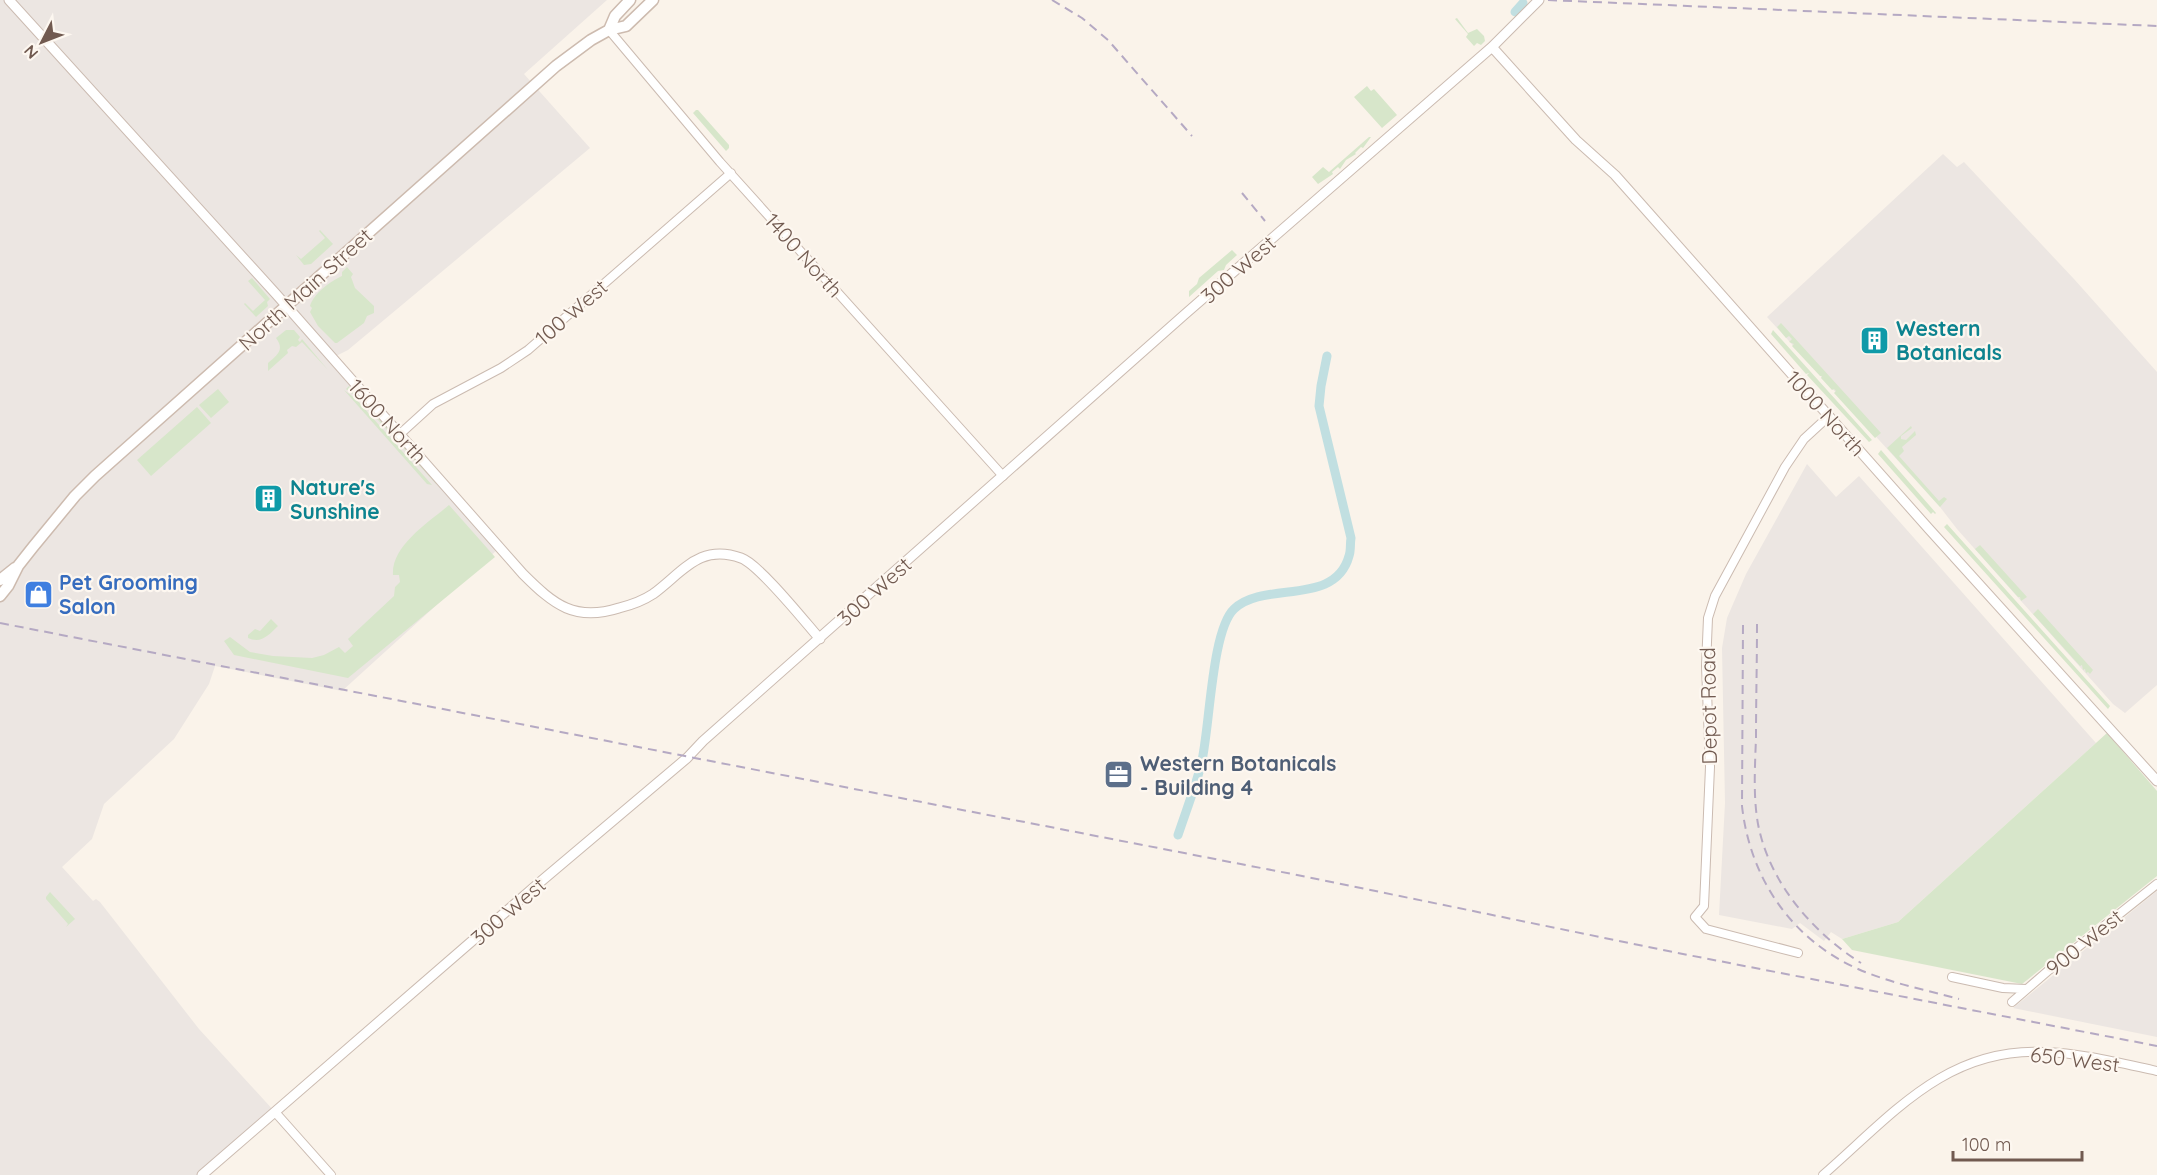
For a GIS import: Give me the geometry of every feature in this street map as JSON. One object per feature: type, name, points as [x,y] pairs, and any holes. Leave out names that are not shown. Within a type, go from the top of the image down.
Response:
[{"type":"main road","name":"North Main Street","points":[[609,30],[615,15],[630,0]]},
{"type":"main road","name":"North Main Street","points":[[0,596],[18,566],[75,496],[95,476],[556,66],[591,40],[609,30],[626,26],[653,0]]},
{"type":"main road","name":"North Main Street","points":[[0,580],[18,566]]},
{"type":"street","name":"1600 North","points":[[9,0],[286,305],[523,574],[545,596],[558,604],[580,612],[603,614],[652,595],[699,557],[723,555],[741,558],[755,567],[820,639]]},
{"type":"street","name":"300 West","points":[[202,1175],[687,758],[703,741],[1003,476],[1492,47],[1539,0]]},
{"type":"street","name":"1400 North","points":[[609,30],[731,173],[1003,476]]},
{"type":"street","name":"1000 North","points":[[1492,47],[1576,140],[1631,193],[2157,781]]},
{"type":"street","name":"100 West","points":[[400,434],[433,404],[501,368],[528,350],[731,173]]},
{"type":"street","name":"Depot Road","points":[[1798,953],[1706,929],[1695,917],[1704,906],[1710,766],[1706,628],[1715,596],[1785,467],[1804,439],[1829,416]]},
{"type":"street","name":"900 West","points":[[2012,1002],[2157,884]]},
{"type":"street","points":[[1952,977],[2003,988],[2026,989]]},
{"type":"street","name":"650 West","points":[[1823,1175],[1928,1084],[1968,1063],[1988,1057],[2044,1052],[2157,1071]]},
{"type":"street","points":[[275,1112],[332,1175]]},
{"type":"shaded area","points":[[0,0],[607,0],[524,74],[590,148],[348,350],[328,360],[497,550],[342,691],[215,666],[209,684],[174,739],[104,804],[92,839],[62,867],[93,901],[96,899],[100,902],[199,1029],[275,1112],[202,1175],[0,1175]]},
{"type":"shaded area","points":[[1943,154],[1957,167],[1964,162],[2074,279],[2157,372],[2157,685],[2125,713],[2113,704],[1940,507],[1767,317]]},
{"type":"shaded area","points":[[1807,464],[1836,497],[1859,476],[2096,743],[1898,922],[1842,939],[1831,932],[1824,941],[1800,923],[1792,929],[1719,915],[1725,803],[1722,648],[1727,618],[1746,574]]},
{"type":"shaded area","points":[[2157,891],[2157,1037],[2013,1008]]},
{"type":"green space","points":[[1457,18],[1468,33],[1477,29],[1484,36],[1485,41],[1481,45],[1477,43],[1474,46],[1466,37],[1468,34],[1455,19]]},
{"type":"green space","points":[[1367,86],[1371,91],[1374,89],[1397,115],[1382,128],[1354,97]]},
{"type":"green space","points":[[696,110],[729,145],[726,151],[693,113]]},
{"type":"green space","points":[[1371,137],[1363,148],[1361,147],[1356,154],[1346,160],[1340,169],[1338,167],[1332,172],[1333,174],[1318,184],[1312,177],[1323,167],[1329,172]]},
{"type":"green space","points":[[320,230],[333,244],[311,264],[304,265],[296,255],[301,259],[325,238]]},
{"type":"green space","points":[[1232,250],[1237,255],[1224,270],[1218,271],[1189,297],[1189,291],[1197,284],[1199,278]]},
{"type":"green space","points":[[347,267],[353,274],[351,277],[355,288],[374,306],[374,313],[367,316],[364,323],[335,343],[318,326],[310,312],[312,308],[310,306],[319,292],[342,276],[342,272]]},
{"type":"green space","points":[[252,278],[270,299],[267,302],[268,306],[256,317],[244,304],[253,311],[265,300],[248,281]]},
{"type":"green space","points":[[1781,323],[1881,433],[1875,438],[1834,393],[1836,391],[1832,390],[1821,378],[1822,376],[1792,346],[1794,344],[1789,342],[1792,339],[1789,336],[1786,338],[1777,327]]},
{"type":"green space","points":[[286,330],[294,330],[300,337],[298,340],[300,342],[302,339],[328,370],[302,342],[287,350],[288,353],[268,371],[268,363],[280,349],[276,338]]},
{"type":"green space","points":[[1773,330],[1872,440],[1869,442],[1807,375],[1809,373],[1806,374],[1771,334]]},
{"type":"green space","points":[[349,386],[436,484],[359,399],[346,389]]},
{"type":"green space","points":[[218,389],[229,402],[211,418],[199,405]]},
{"type":"green space","points":[[344,390],[356,399],[432,485],[427,484]]},
{"type":"green space","points":[[197,407],[211,423],[151,476],[137,460]]},
{"type":"green space","points":[[1911,426],[1912,428],[1901,436],[1901,439],[1906,440],[1915,431],[1916,435],[1902,447],[1904,451],[1899,456],[1939,501],[1944,497],[1947,499],[1940,507],[1887,448]]},
{"type":"green space","points":[[1881,450],[1935,514],[1933,512],[1931,514],[1878,454]]},
{"type":"green space","points":[[449,505],[495,557],[348,678],[234,655],[224,641],[230,637],[250,652],[273,656],[312,658],[339,647],[345,653],[353,646],[348,639],[394,596],[395,587],[400,582],[399,575],[393,575],[398,554],[413,535]]},
{"type":"green space","points":[[1947,524],[2110,706],[2108,709],[1944,527]]},
{"type":"green space","points":[[1980,545],[2027,597],[2021,601],[2020,597],[1975,549]]},
{"type":"green space","points":[[2038,609],[2093,670],[2090,674],[2086,673],[2085,669],[2083,670],[2082,665],[2080,666],[2033,614]]},
{"type":"green space","points":[[271,619],[278,626],[268,635],[257,640],[248,638],[248,635],[255,629],[260,631]]},
{"type":"green space","points":[[2107,733],[2157,791],[2157,876],[2022,984],[1852,950],[1842,939],[1898,922]]},
{"type":"green space","points":[[50,892],[75,919],[66,927],[68,924],[46,899]]},
{"type":"waterway","points":[[1515,12],[1523,3]]},
{"type":"waterway","points":[[1178,835],[1201,765],[1212,682],[1220,638],[1226,621],[1234,609],[1247,600],[1315,588],[1329,582],[1341,572],[1350,554],[1351,538],[1319,406],[1327,356]]},
{"type":"railway","points":[[1052,0],[1082,18],[1108,40],[1192,136]]},
{"type":"railway","points":[[1548,0],[2157,26]]},
{"type":"railway","points":[[1242,193],[1265,221]]},
{"type":"railway","points":[[0,623],[1292,874],[1688,955],[2157,1046]]},
{"type":"railway","points":[[1757,624],[1755,792],[1756,813],[1764,845],[1772,866],[1795,904],[1826,936],[1861,963]]},
{"type":"railway","points":[[1743,625],[1742,806],[1754,858],[1765,881],[1778,903],[1794,923],[1834,956],[1858,969],[1883,978],[1959,999]]},
{"type":"place","name":"Western Botanicals","points":[[1875,340]]},
{"type":"place","name":"Nature's Sunshine","points":[[269,499]]},
{"type":"place","name":"Pet Grooming Salon","points":[[38,594]]},
{"type":"place","name":"Western Botanicals - Building 4","points":[[1119,775]]}]
